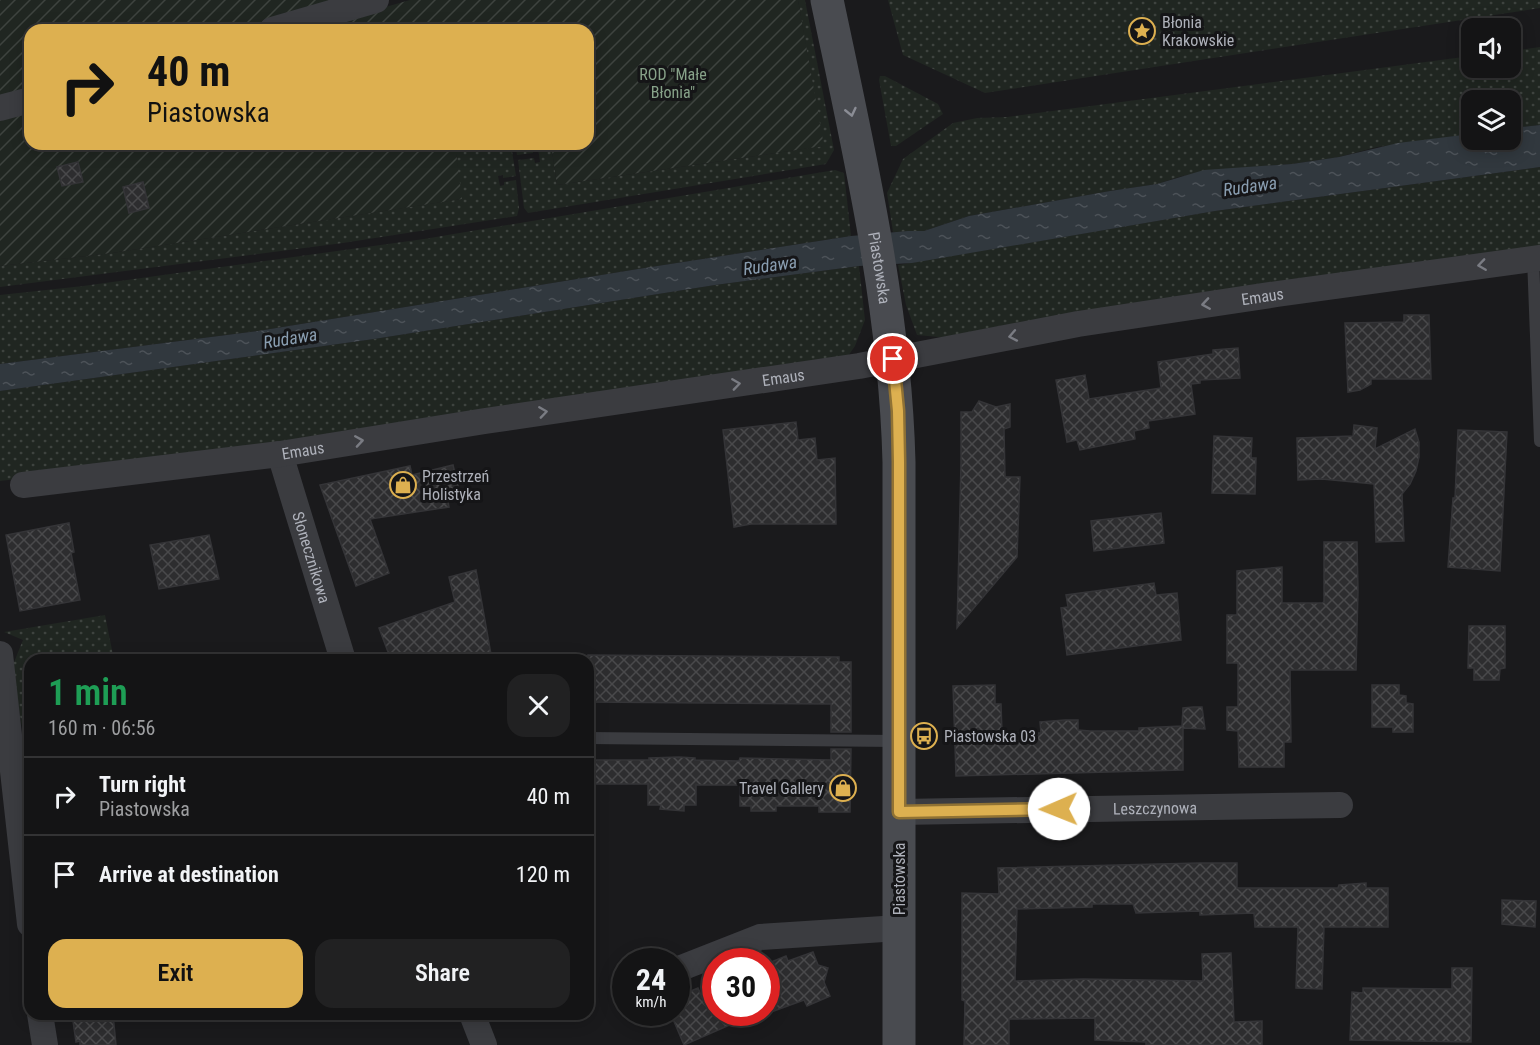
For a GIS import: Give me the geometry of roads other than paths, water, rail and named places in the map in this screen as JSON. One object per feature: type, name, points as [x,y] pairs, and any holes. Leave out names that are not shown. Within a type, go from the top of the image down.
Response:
[{"type":"street","points":[[293,24],[376,0]]},
{"type":"street","name":"Piastowska","points":[[827,0],[863,165],[893,359],[898,411],[899,1045]]},
{"type":"street","points":[[0,108],[24,102]]},
{"type":"street","name":"Emaus","points":[[23,485],[280,454],[893,359],[1078,324],[1536,258]]},
{"type":"street","name":"Słonecznikowa","points":[[280,454],[342,654]]},
{"type":"street","points":[[0,654],[24,870]]},
{"type":"street","name":"Leszczynowa","points":[[899,812],[1340,805]]},
{"type":"street","points":[[690,964],[760,937],[899,928]]},
{"type":"street","points":[[41,1020],[45,1045]]},
{"type":"street","points":[[474,1020],[484,1045]]},
{"type":"lane","points":[[1536,258],[1540,441]]},
{"type":"lane","points":[[594,738],[899,741]]},
{"type":"water","name":"Rudawa","points":[[1540,125],[1540,167],[1215,211],[912,263],[859,266],[715,285],[374,339],[0,391],[0,364],[258,331],[851,236],[924,231],[969,216],[1157,184],[1204,170],[1292,164],[1339,157],[1398,143],[1461,135],[1461,150],[1521,150],[1521,127]]},
{"type":"place","name":"Błonia Krakowskie","points":[[1142,31]]},
{"type":"place","name":"Przestrzeń Holistyka","points":[[403,485]]},
{"type":"place","name":"Piastowska 03","points":[[924,736]]},
{"type":"place","name":"Travel Gallery","points":[[843,788]]},
{"type":"park label","name":"ROD \"Małe Błonia\"","points":[[673,83]]}]
